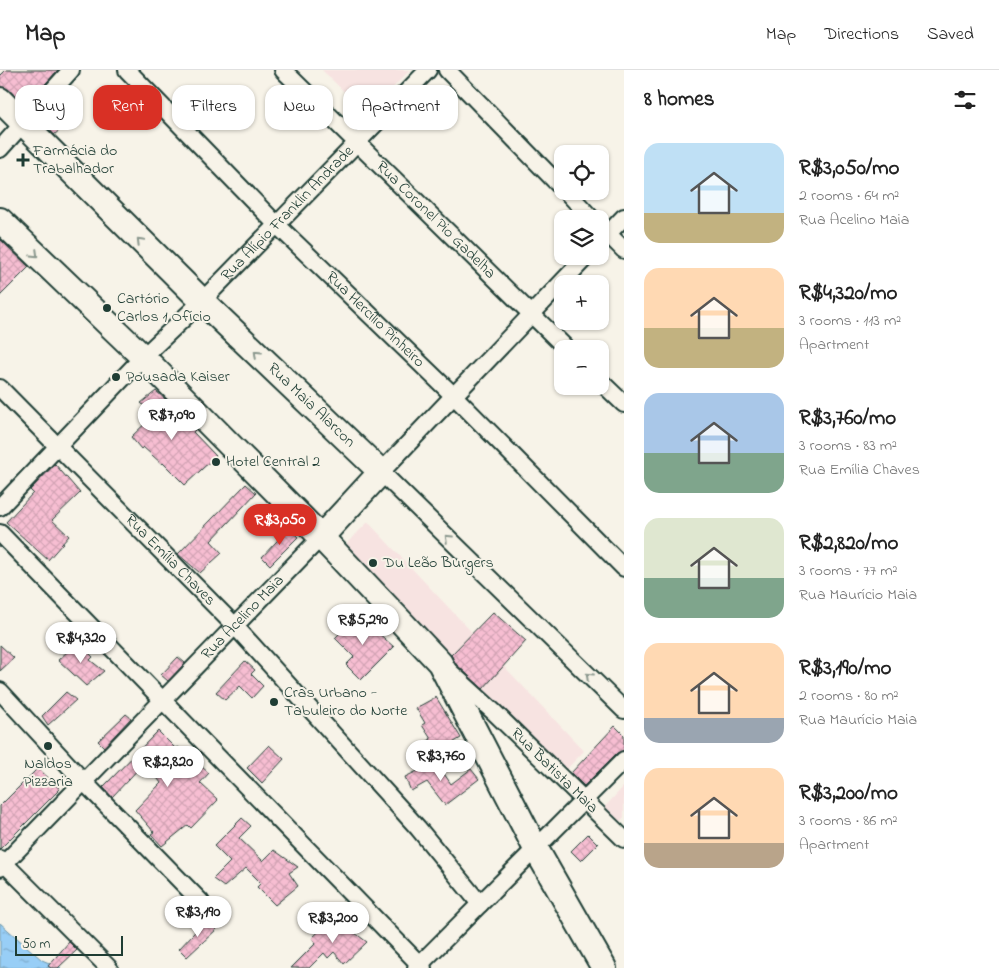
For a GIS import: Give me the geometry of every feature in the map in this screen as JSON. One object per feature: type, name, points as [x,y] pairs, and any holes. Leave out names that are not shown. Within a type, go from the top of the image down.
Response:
[{"type":"main road","name":"Rua Maia Alarcon","points":[[0,100],[15,117]]},
{"type":"main road","name":"Rua Maia Alarcon","points":[[27,130],[381,472]]},
{"type":"main road","points":[[0,220],[143,357],[320,537],[440,663],[536,849],[604,968]]},
{"type":"main road","name":"Rua Acelino Maia","points":[[320,537],[381,472]]},
{"type":"street","points":[[58,85],[72,70]]},
{"type":"street","name":"Rua Hercílio Pinheiro","points":[[128,70],[277,225],[453,395],[624,568]]},
{"type":"street","name":"Rua Coronel Pio Gadelha","points":[[283,70],[557,340]]},
{"type":"street","name":"Rua Alípio Franklin Andrade","points":[[0,507],[143,357],[202,301],[428,70]]},
{"type":"street","points":[[447,70],[554,180]]},
{"type":"street","points":[[0,149],[16,130]]},
{"type":"street","points":[[574,200],[584,210]]},
{"type":"street","points":[[609,229],[624,217]]},
{"type":"street","points":[[609,239],[624,250]]},
{"type":"street","name":"Rua Acelino Maia","points":[[381,472],[579,265]]},
{"type":"street","name":"Rua Emília Chaves","points":[[0,388],[234,625],[418,828],[480,904]]},
{"type":"street","points":[[609,390],[624,404]]},
{"type":"street","name":"Rua Maia Alarcon","points":[[381,472],[624,710]]},
{"type":"street","points":[[0,533],[420,967],[624,760]]},
{"type":"street","name":"Rua Acelino Maia","points":[[2,863],[84,782],[320,537]]},
{"type":"street","name":"Rua Batista Maia","points":[[440,663],[495,713],[624,839]]},
{"type":"street","points":[[0,691],[84,782],[200,902]]},
{"type":"street","points":[[2,863],[109,968]]},
{"type":"shaded area","points":[[322,70],[410,70],[395,85],[343,85],[343,91]]},
{"type":"shaded area","points":[[368,522],[584,751],[563,773],[342,548]]},
{"type":"shaded area","points":[[624,786],[624,817],[618,824],[602,810]]},
{"type":"water","points":[[0,923],[42,960],[61,968],[0,968]]},
{"type":"building","points":[[6,70],[58,70],[44,85],[15,85],[15,96],[9,90],[0,87],[0,76]]},
{"type":"building","points":[[50,130],[60,130],[54,135]]},
{"type":"building","points":[[0,239],[29,267],[0,296]]},
{"type":"building","points":[[156,391],[166,400],[164,402],[195,430],[193,432],[216,456],[185,485],[163,463],[143,447],[141,449],[131,437],[154,415],[141,403]]},
{"type":"building","points":[[55,464],[80,493],[52,520],[69,536],[48,560],[6,522],[33,493],[30,490]]},
{"type":"building","points":[[246,484],[256,493],[211,541],[222,553],[200,573],[178,554]]},
{"type":"building","points":[[289,528],[298,537],[270,565],[262,557]]},
{"type":"building","points":[[493,612],[526,641],[483,689],[456,664],[451,655]]},
{"type":"building","points":[[358,615],[394,647],[361,680],[346,665],[354,657],[335,638]]},
{"type":"building","points":[[78,642],[93,657],[90,660],[104,671],[86,686],[58,660]]},
{"type":"building","points":[[0,645],[14,658],[0,671]]},
{"type":"building","points":[[178,657],[185,663],[168,681],[161,675]]},
{"type":"building","points":[[245,661],[255,670],[251,674],[263,686],[252,698],[240,686],[225,700],[216,692]]},
{"type":"building","points":[[66,692],[76,700],[48,725],[42,716]]},
{"type":"building","points":[[436,697],[461,738],[430,756],[423,744],[431,739],[422,725],[425,723],[416,708]]},
{"type":"building","points":[[126,714],[131,718],[104,747],[98,741]]},
{"type":"building","points":[[615,726],[624,735],[624,750],[617,753],[584,786],[571,773]]},
{"type":"building","points":[[158,731],[176,749],[178,747],[209,773],[200,783],[218,800],[191,828],[188,825],[162,846],[151,834],[154,832],[135,810],[161,783],[145,762],[112,797],[103,787]]},
{"type":"building","points":[[269,745],[284,759],[262,783],[247,768]]},
{"type":"building","points":[[436,762],[451,784],[471,769],[479,779],[445,805],[427,782],[411,791],[405,777]]},
{"type":"building","points":[[38,768],[60,789],[0,849],[0,806]]},
{"type":"building","points":[[242,818],[251,826],[239,838],[263,861],[274,850],[298,867],[289,873],[298,886],[275,905],[257,887],[261,883],[246,868],[224,887],[213,879],[230,862],[214,846]]},
{"type":"building","points":[[588,834],[598,844],[581,861],[571,851]]},
{"type":"building","points":[[337,914],[355,933],[367,942],[344,964],[334,952],[328,958],[324,953],[309,968],[291,968],[316,943],[312,938]]},
{"type":"building","points":[[206,920],[217,929],[187,957],[179,949]]},
{"type":"building","points":[[69,942],[77,950],[58,968],[48,966]]},
{"type":"place","name":"Farmácia do Trabalhador","points":[[23,160]]},
{"type":"place","name":"Cartório Carlos 1 Ofício","points":[[107,308]]},
{"type":"place","name":"Pousada Kaiser","points":[[116,377]]},
{"type":"place","name":"Hotel Central 2","points":[[216,462]]},
{"type":"place","name":"Du Leão Burgers","points":[[373,563]]},
{"type":"place","name":"Cras Urbano - Tabuleiro do Norte","points":[[274,702]]},
{"type":"place","name":"Naldos Pizzaria","points":[[48,746]]}]
